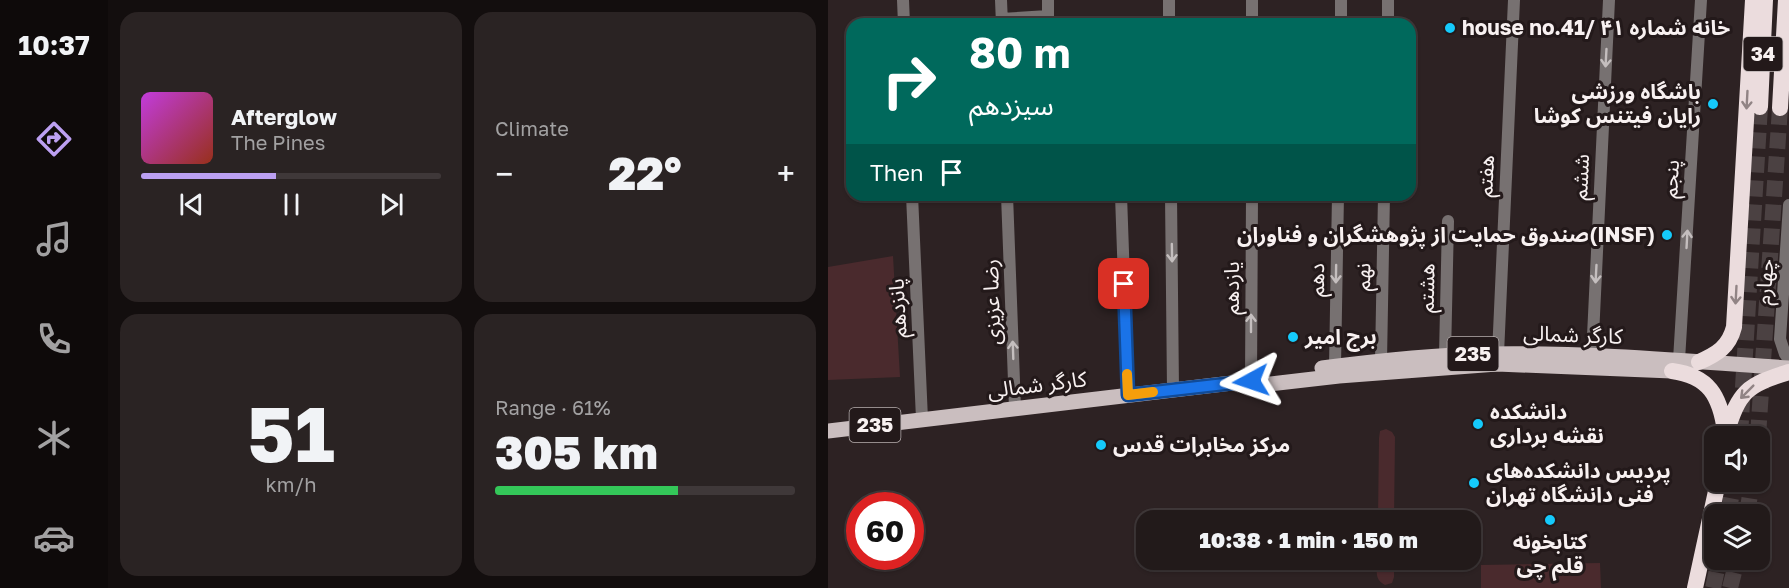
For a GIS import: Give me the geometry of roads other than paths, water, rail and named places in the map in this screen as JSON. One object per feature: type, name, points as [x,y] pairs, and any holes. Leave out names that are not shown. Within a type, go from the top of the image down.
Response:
[{"type":"highway","points":[[1699,362],[1725,347],[1734,327],[1754,0]]},
{"type":"highway","name":"34","points":[[1760,107],[1765,0]]},
{"type":"highway","points":[[1786,8],[1789,34]]},
{"type":"highway","name":"34","points":[[1780,108],[1786,8]]},
{"type":"highway","points":[[1675,366],[1702,381],[1713,392],[1725,426]]},
{"type":"highway","points":[[1729,426],[1737,403],[1748,389],[1789,370]]},
{"type":"highway","points":[[1695,588],[1716,492]]},
{"type":"main road","name":"کارگر شمالی","points":[[828,431],[1251,381],[1261,385],[1351,369],[1381,361],[1445,355],[1592,357],[1675,366]]},
{"type":"main road","name":"کارگر شمالی","points":[[1351,369],[1497,364],[1675,366],[1699,362],[1789,370]]},
{"type":"street","points":[[903,0],[904,18]]},
{"type":"street","points":[[1001,0],[1001,18]]},
{"type":"street","points":[[1047,0],[1048,18]]},
{"type":"street","points":[[1169,0],[1169,18]]},
{"type":"street","points":[[1252,0],[1252,18]]},
{"type":"street","points":[[1341,0],[1341,18]]},
{"type":"street","points":[[1388,0],[1388,18]]},
{"type":"street","name":"هفتم","points":[[1498,354],[1514,0]]},
{"type":"street","name":"ششم","points":[[1592,357],[1609,0]]},
{"type":"street","name":"پنجم","points":[[1675,366],[1701,0]]},
{"type":"street","name":"پانزدهم","points":[[912,201],[922,419]]},
{"type":"street","name":"رضا عزیزی","points":[[1007,201],[1015,408]]},
{"type":"street","points":[[1121,201],[1128,395]]},
{"type":"street","points":[[1171,201],[1173,390]]},
{"type":"street","name":"یازدهم","points":[[1251,381],[1252,201]]},
{"type":"street","name":"دهم","points":[[1338,201],[1351,369]]},
{"type":"street","name":"نهم","points":[[1381,361],[1384,201]]},
{"type":"street","name":"چهارم","points":[[1789,205],[1780,339],[1789,360]]},
{"type":"street","name":"هشتم","points":[[1445,355],[1448,221]]},
{"type":"tunnel","points":[[1741,426],[1760,107]]},
{"type":"tunnel","points":[[1759,426],[1780,108]]},
{"type":"tunnel","points":[[1730,504],[1732,492]]},
{"type":"tunnel","points":[[1749,504],[1750,492]]},
{"type":"tunnel","points":[[1713,588],[1717,570]]},
{"type":"tunnel","points":[[1730,588],[1734,570]]},
{"type":"place","name":"house no.41/ خانه شماره ۴۱","points":[[1450,28]]},
{"type":"place","name":"باشگاه ورزشی رایان فیتنس کوشا","points":[[1713,104]]},
{"type":"place","name":"صندوق حمایت از پژوهشگران و فناوران(INSF)","points":[[1667,235]]},
{"type":"place","name":"برج امیر","points":[[1293,337]]},
{"type":"place","name":"دانشکده نقشه برداری","points":[[1478,424]]},
{"type":"place","name":"مرکز مخابرات قدس","points":[[1101,445]]},
{"type":"place","name":"پردیس دانشکده‌های فنی دانشگاه تهران","points":[[1474,483]]},
{"type":"place","name":"کتابخونه قلم چی","points":[[1550,520]]}]
